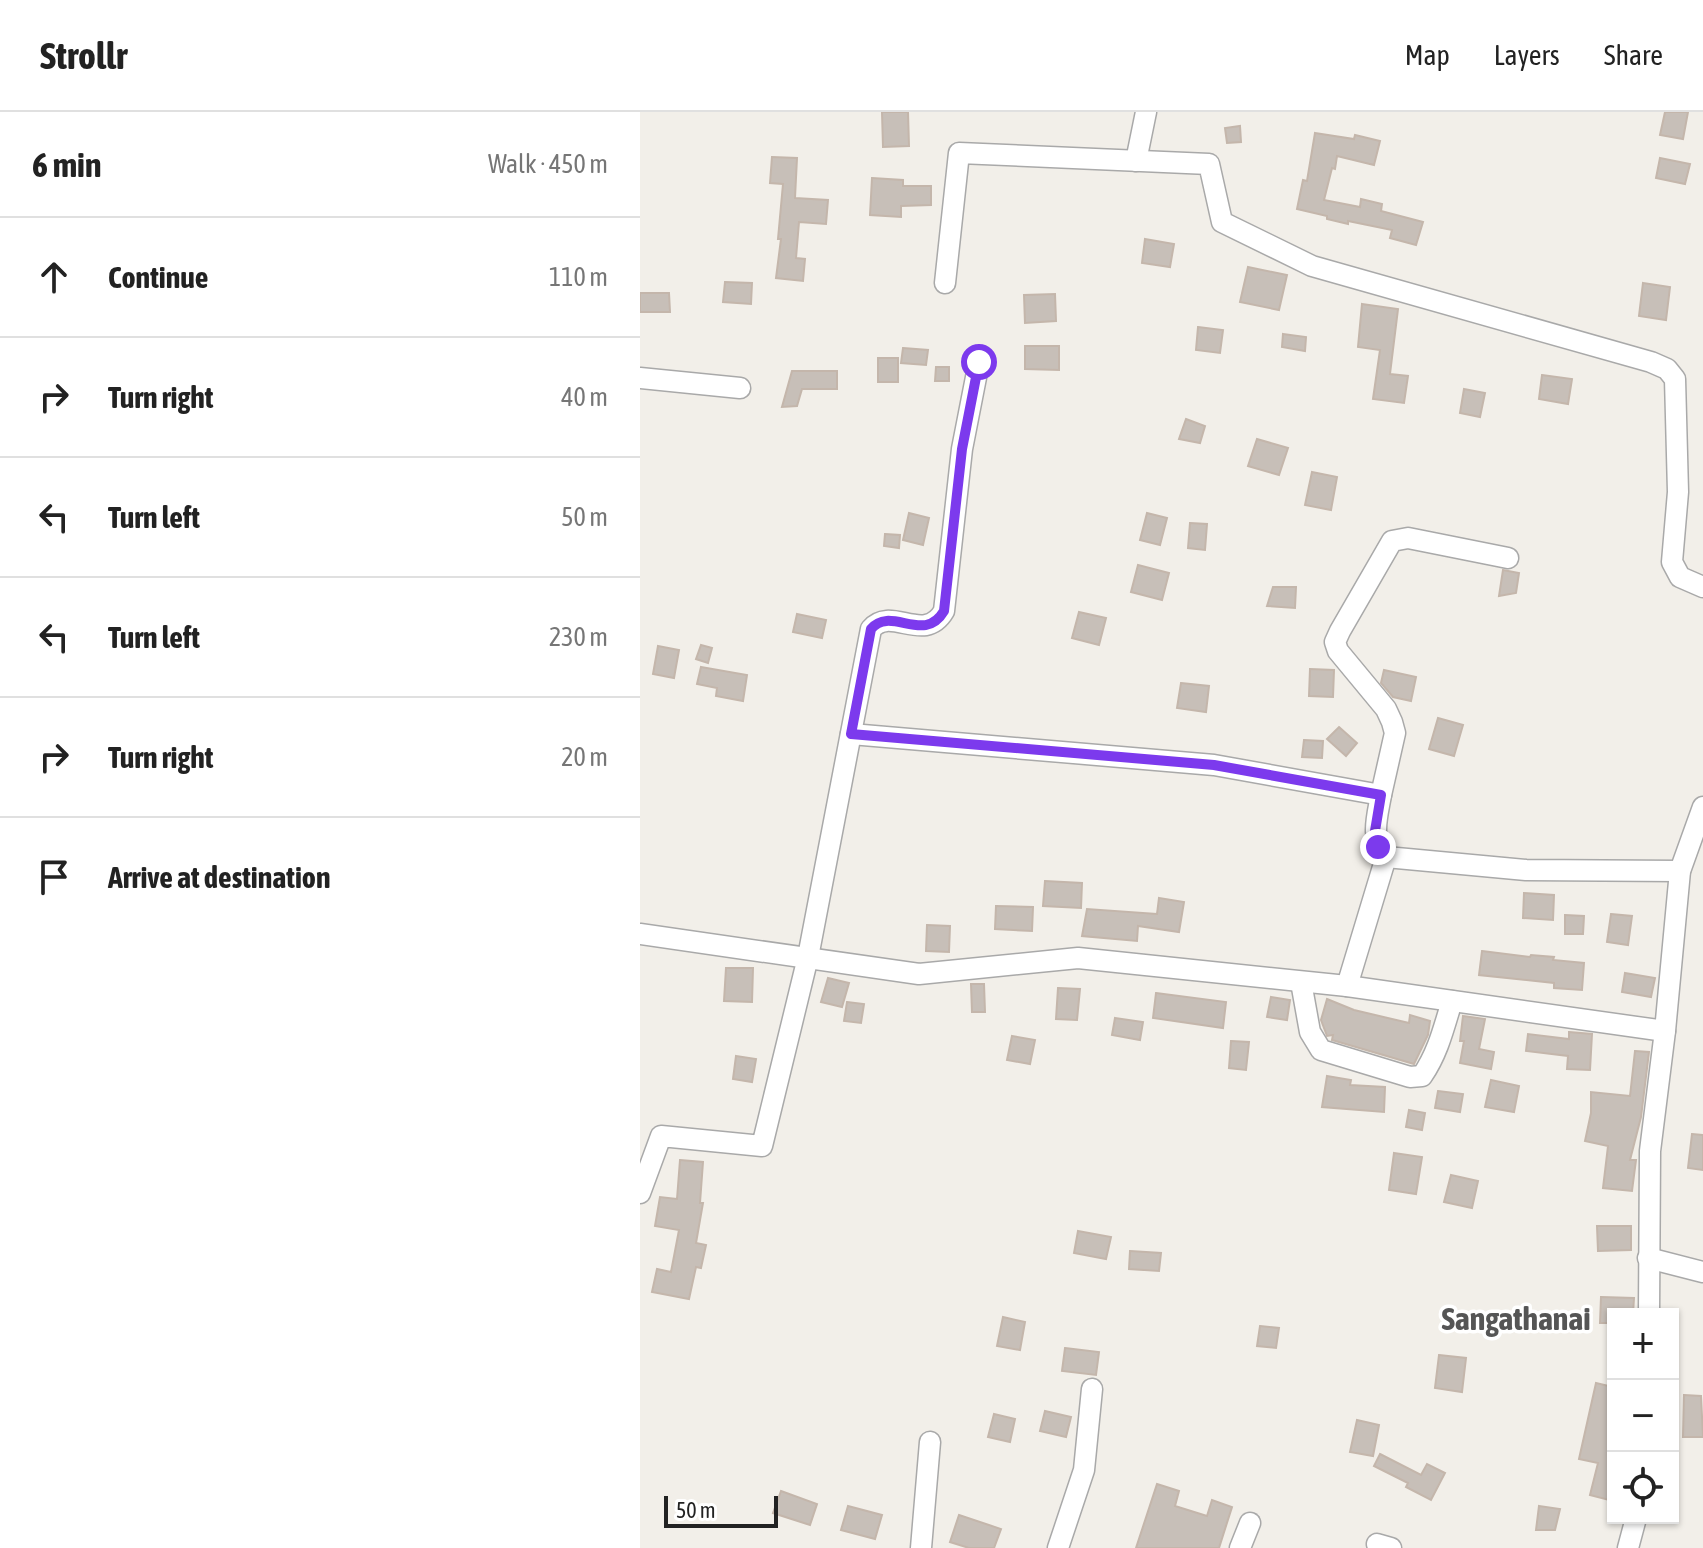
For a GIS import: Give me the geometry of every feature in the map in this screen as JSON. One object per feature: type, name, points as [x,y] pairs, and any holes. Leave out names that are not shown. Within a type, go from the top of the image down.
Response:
[{"type":"street","points":[[1136,161],[1146,112]]},
{"type":"street","points":[[945,283],[959,153],[1209,164],[1222,222],[1312,266],[1667,369],[1675,379],[1678,492],[1672,562],[1680,577],[1703,587]]},
{"type":"street","points":[[640,1193],[661,1136],[762,1146],[808,957],[871,629],[876,623],[884,621],[928,626],[938,621],[944,611],[962,449],[979,362]]},
{"type":"street","points":[[640,378],[740,388]]},
{"type":"street","points":[[1508,558],[1408,538],[1392,541],[1335,642],[1338,651],[1386,709],[1395,733],[1375,831],[1378,847],[1386,857],[1526,870],[1680,871]]},
{"type":"street","points":[[851,734],[1214,765],[1381,795]]},
{"type":"street","points":[[1649,1308],[1650,1151],[1680,871],[1703,810]]},
{"type":"street","points":[[1347,986],[1386,857]]},
{"type":"street","points":[[640,934],[919,974],[1078,958],[1347,986],[1665,1031]]},
{"type":"street","points":[[1301,982],[1310,1032],[1321,1050],[1410,1077],[1422,1076],[1427,1069],[1439,1045],[1452,1001]]},
{"type":"street","points":[[1648,1258],[1703,1272]]},
{"type":"street","points":[[1058,1548],[1084,1470],[1092,1389]]},
{"type":"street","points":[[921,1548],[930,1442]]},
{"type":"street","points":[[1240,1548],[1250,1523]]},
{"type":"street","points":[[1628,1548],[1634,1524]]},
{"type":"building","points":[[882,112],[908,112],[909,146],[883,147]]},
{"type":"building","points":[[1665,112],[1688,112],[1683,139],[1660,135]]},
{"type":"building","points":[[1240,126],[1241,142],[1227,143],[1225,128]]},
{"type":"building","points":[[1315,133],[1354,139],[1355,135],[1380,141],[1374,165],[1337,156],[1324,200],[1360,207],[1361,199],[1382,204],[1381,211],[1423,222],[1416,245],[1390,238],[1392,230],[1348,221],[1348,224],[1297,209],[1303,180],[1307,181]]},
{"type":"building","points":[[772,157],[797,158],[795,198],[828,200],[826,224],[799,222],[796,258],[805,259],[803,281],[776,278],[783,184],[770,183]]},
{"type":"building","points":[[1660,158],[1690,164],[1685,184],[1656,178]]},
{"type":"building","points":[[872,178],[903,180],[903,186],[931,186],[931,205],[901,206],[901,217],[870,215]]},
{"type":"building","points":[[1145,239],[1174,244],[1170,267],[1142,263]]},
{"type":"building","points":[[1248,267],[1287,275],[1279,310],[1240,302]]},
{"type":"building","points":[[725,282],[752,283],[751,304],[723,302]]},
{"type":"building","points":[[1643,283],[1670,287],[1666,320],[1639,316]]},
{"type":"building","points":[[640,293],[669,293],[670,312],[640,312]]},
{"type":"building","points":[[1055,294],[1056,321],[1025,323],[1024,295]]},
{"type":"building","points":[[1362,304],[1398,309],[1390,374],[1408,376],[1404,403],[1373,399],[1380,350],[1358,347]]},
{"type":"building","points":[[1198,327],[1223,330],[1220,353],[1196,350]]},
{"type":"building","points":[[1283,334],[1306,337],[1305,351],[1282,347]]},
{"type":"building","points":[[1025,346],[1059,346],[1059,370],[1025,369]]},
{"type":"building","points":[[903,348],[928,350],[926,365],[901,363]]},
{"type":"building","points":[[878,358],[898,358],[898,382],[878,382]]},
{"type":"building","points":[[936,367],[949,367],[949,381],[935,381]]},
{"type":"building","points":[[792,371],[837,371],[837,389],[802,389],[797,406],[782,407]]},
{"type":"building","points":[[1542,375],[1572,379],[1568,404],[1539,399]]},
{"type":"building","points":[[1464,389],[1485,393],[1480,417],[1460,413]]},
{"type":"building","points":[[1186,419],[1205,426],[1200,443],[1179,439]]},
{"type":"building","points":[[1257,439],[1288,448],[1279,475],[1248,466]]},
{"type":"building","points":[[1312,472],[1337,477],[1331,510],[1305,505]]},
{"type":"building","points":[[909,513],[929,518],[923,545],[903,540]]},
{"type":"building","points":[[1147,513],[1167,518],[1160,545],[1140,540]]},
{"type":"building","points":[[1190,523],[1207,524],[1205,550],[1188,548]]},
{"type":"building","points":[[885,534],[900,535],[899,548],[884,546]]},
{"type":"building","points":[[1138,565],[1169,573],[1162,600],[1131,592]]},
{"type":"building","points":[[1503,570],[1519,573],[1516,593],[1499,596]]},
{"type":"building","points":[[1273,587],[1296,587],[1295,608],[1267,606]]},
{"type":"building","points":[[1079,612],[1106,618],[1099,645],[1072,638]]},
{"type":"building","points":[[797,614],[826,620],[822,638],[793,632]]},
{"type":"building","points":[[701,645],[712,648],[708,663],[696,659]]},
{"type":"building","points":[[658,646],[679,650],[674,678],[653,674]]},
{"type":"building","points":[[701,667],[747,675],[743,701],[716,696],[717,688],[697,684]]},
{"type":"building","points":[[1310,669],[1334,670],[1333,697],[1309,696]]},
{"type":"building","points":[[1384,670],[1416,677],[1411,701],[1393,697],[1381,683]]},
{"type":"building","points":[[1181,683],[1209,686],[1206,712],[1177,708]]},
{"type":"building","points":[[1438,718],[1463,725],[1454,756],[1429,749]]},
{"type":"building","points":[[1339,727],[1357,743],[1346,756],[1327,739]]},
{"type":"building","points":[[1304,740],[1323,741],[1322,758],[1302,757]]},
{"type":"building","points":[[1045,881],[1082,883],[1081,908],[1043,906]]},
{"type":"building","points":[[1524,893],[1554,895],[1553,920],[1523,918]]},
{"type":"building","points":[[1159,898],[1184,902],[1179,932],[1138,926],[1137,941],[1082,936],[1087,909],[1157,914]]},
{"type":"building","points":[[996,906],[1033,907],[1032,931],[995,929]]},
{"type":"building","points":[[1611,914],[1632,916],[1628,945],[1607,942]]},
{"type":"building","points":[[1565,915],[1584,916],[1583,934],[1565,934]]},
{"type":"building","points":[[927,925],[950,926],[949,952],[926,951]]},
{"type":"building","points":[[1482,951],[1554,957],[1553,960],[1584,963],[1582,990],[1554,988],[1554,983],[1479,975]]},
{"type":"building","points":[[726,968],[753,968],[752,1002],[724,1001]]},
{"type":"building","points":[[1625,973],[1655,978],[1651,997],[1622,992]]},
{"type":"building","points":[[828,978],[849,983],[842,1007],[821,1002]]},
{"type":"building","points":[[971,984],[984,984],[985,1012],[972,1012]]},
{"type":"building","points":[[1058,988],[1080,989],[1077,1020],[1056,1019]]},
{"type":"building","points":[[1156,993],[1226,1002],[1223,1028],[1153,1018]]},
{"type":"building","points":[[1271,997],[1290,1000],[1287,1020],[1267,1017]]},
{"type":"building","points":[[1327,999],[1354,1010],[1409,1023],[1410,1015],[1430,1021],[1428,1035],[1414,1064],[1332,1040],[1333,1035],[1327,1036],[1321,1020]]},
{"type":"building","points":[[847,1002],[864,1004],[861,1023],[844,1021]]},
{"type":"building","points":[[1463,1016],[1485,1019],[1479,1049],[1494,1052],[1491,1069],[1460,1063],[1464,1041],[1460,1041]]},
{"type":"building","points":[[1115,1018],[1143,1022],[1140,1040],[1112,1035]]},
{"type":"building","points":[[1569,1032],[1592,1034],[1590,1070],[1567,1069],[1568,1056],[1526,1051],[1528,1034],[1569,1039]]},
{"type":"building","points":[[1012,1036],[1035,1040],[1030,1064],[1007,1060]]},
{"type":"building","points":[[1231,1041],[1249,1042],[1246,1070],[1229,1068]]},
{"type":"building","points":[[1635,1051],[1649,1052],[1641,1117],[1630,1160],[1636,1160],[1632,1191],[1603,1188],[1608,1146],[1585,1141],[1591,1113],[1591,1092],[1630,1096]]},
{"type":"building","points":[[736,1056],[756,1059],[752,1082],[733,1079]]},
{"type":"building","points":[[1327,1076],[1351,1080],[1350,1085],[1385,1087],[1384,1112],[1322,1107]]},
{"type":"building","points":[[1491,1080],[1519,1086],[1514,1112],[1485,1107]]},
{"type":"building","points":[[1438,1091],[1463,1094],[1460,1112],[1435,1108]]},
{"type":"building","points":[[1409,1110],[1425,1113],[1422,1130],[1406,1127]]},
{"type":"building","points":[[1692,1134],[1703,1135],[1703,1170],[1688,1168]]},
{"type":"building","points":[[1394,1153],[1422,1157],[1416,1194],[1389,1190]]},
{"type":"building","points":[[680,1160],[703,1162],[700,1203],[703,1203],[696,1243],[706,1245],[701,1268],[696,1267],[689,1299],[652,1292],[657,1269],[671,1272],[679,1230],[655,1226],[660,1197],[677,1199]]},
{"type":"building","points":[[1451,1175],[1478,1181],[1472,1208],[1444,1202]]},
{"type":"building","points":[[1597,1226],[1631,1226],[1631,1250],[1598,1251]]},
{"type":"building","points":[[1078,1231],[1111,1237],[1106,1259],[1074,1253]]},
{"type":"building","points":[[1130,1251],[1161,1253],[1159,1271],[1129,1269]]},
{"type":"building","points":[[1601,1297],[1634,1298],[1633,1308],[1607,1308],[1607,1323],[1600,1323]]},
{"type":"building","points":[[1003,1317],[1025,1322],[1020,1350],[997,1346]]},
{"type":"building","points":[[1260,1326],[1279,1328],[1276,1348],[1257,1346]]},
{"type":"building","points":[[1065,1348],[1099,1352],[1096,1375],[1062,1371]]},
{"type":"building","points":[[1439,1355],[1466,1358],[1462,1392],[1435,1388]]},
{"type":"building","points":[[1596,1383],[1607,1386],[1607,1499],[1590,1495],[1598,1463],[1579,1459]]},
{"type":"building","points":[[1684,1395],[1701,1396],[1703,1437],[1683,1437]]},
{"type":"building","points":[[1045,1411],[1071,1417],[1066,1437],[1040,1431]]},
{"type":"building","points":[[994,1414],[1015,1419],[1010,1442],[988,1437]]},
{"type":"building","points":[[1357,1420],[1379,1425],[1373,1456],[1350,1452]]},
{"type":"building","points":[[1380,1454],[1421,1475],[1427,1464],[1445,1473],[1431,1500],[1406,1487],[1408,1483],[1374,1466]]},
{"type":"building","points":[[1157,1484],[1179,1491],[1175,1506],[1207,1516],[1212,1500],[1232,1507],[1219,1548],[1136,1548]]},
{"type":"building","points":[[781,1491],[817,1504],[810,1525],[773,1513]]},
{"type":"building","points":[[848,1506],[882,1515],[875,1539],[841,1530]]},
{"type":"building","points":[[1539,1506],[1560,1509],[1555,1530],[1536,1530]]},
{"type":"building","points":[[959,1515],[1001,1529],[994,1548],[969,1548],[950,1542]]},
{"type":"district","name":"Sangathanai","points":[[1516,1318]]},
{"type":"route","points":[[979,362],[962,449],[944,611],[938,621],[928,626],[884,621],[876,623],[871,629],[851,734],[1214,765],[1381,795],[1375,831],[1378,847]]}]
